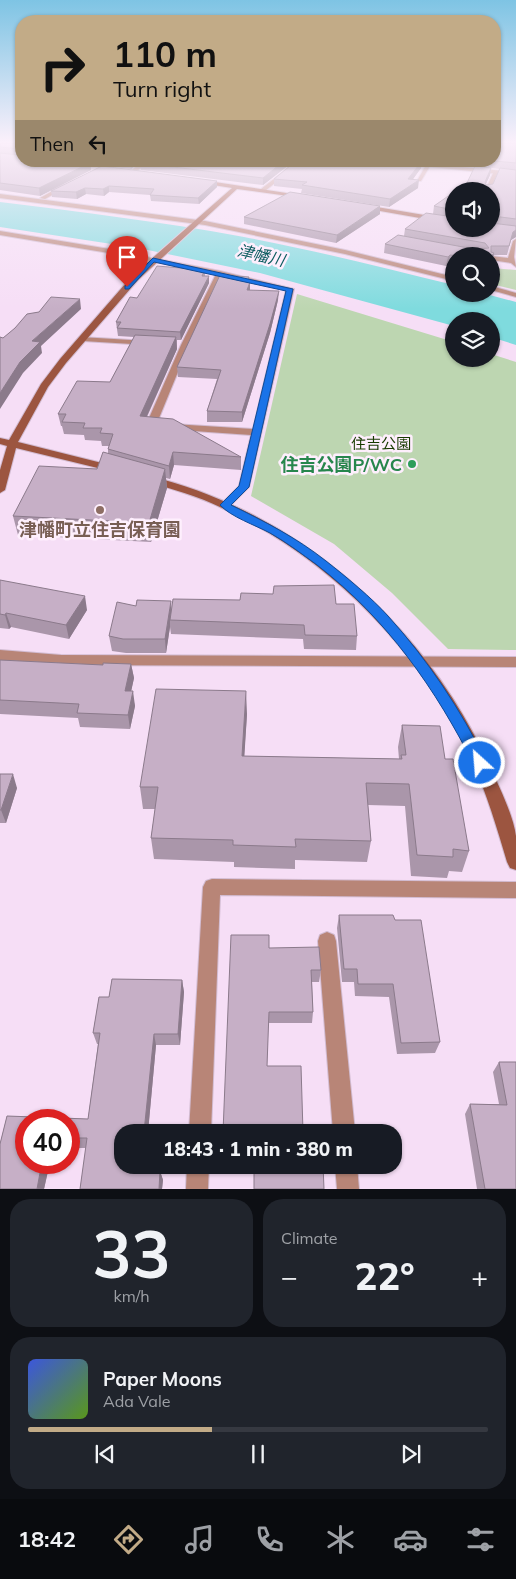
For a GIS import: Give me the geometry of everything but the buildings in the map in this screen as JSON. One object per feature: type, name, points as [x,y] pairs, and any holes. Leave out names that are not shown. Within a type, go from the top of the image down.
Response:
[{"type":"street","points":[[0,490],[12,444],[44,386],[154,259],[223,198]]},
{"type":"street","points":[[359,206],[445,220]]},
{"type":"street","points":[[515,263],[511,257],[516,241]]},
{"type":"street","points":[[154,259],[290,289],[244,487],[225,505]]},
{"type":"street","points":[[500,260],[515,263]]},
{"type":"street","points":[[220,273],[185,345],[151,425],[256,432]]},
{"type":"street","points":[[83,339],[155,344]]},
{"type":"street","points":[[175,345],[185,345]]},
{"type":"street","points":[[0,441],[131,473],[180,488],[225,505],[274,531],[321,563],[383,617],[419,661],[446,700],[486,775],[503,817],[516,862]]},
{"type":"street","points":[[0,655],[61,660],[516,662]]},
{"type":"street","points":[[200,1124],[212,888],[516,890]]},
{"type":"street","points":[[327,941],[343,1124]]},
{"type":"street","points":[[197,1189],[198,1174]]},
{"type":"street","points":[[347,1174],[348,1189]]},
{"type":"lane","points":[[18,198],[195,223],[336,250],[445,277]]},
{"type":"lane","points":[[0,233],[154,259]]},
{"type":"lane","points":[[500,291],[516,295]]},
{"type":"green space","points":[[500,269],[516,270],[516,290],[500,286]]},
{"type":"green space","name":"住吉公園","points":[[297,294],[445,339],[445,367],[500,367],[500,357],[516,362],[516,650],[448,649],[392,593],[334,544],[251,496]]},
{"type":"water","name":"津幡川","points":[[0,202],[153,222],[244,237],[323,253],[445,283],[445,302],[500,302],[500,298],[516,302],[516,345],[500,340],[500,312],[445,312],[445,324],[260,273],[138,248],[0,227]]},
{"type":"place","name":"住吉公園P/WC","points":[[412,464]]},
{"type":"place","name":"津幡町立住吉保育園","points":[[100,510]]},
{"type":"route","points":[[127,287],[153,260],[290,289],[244,487],[225,505],[274,531],[321,563],[383,617],[411,650],[435,683],[480,763]]}]
